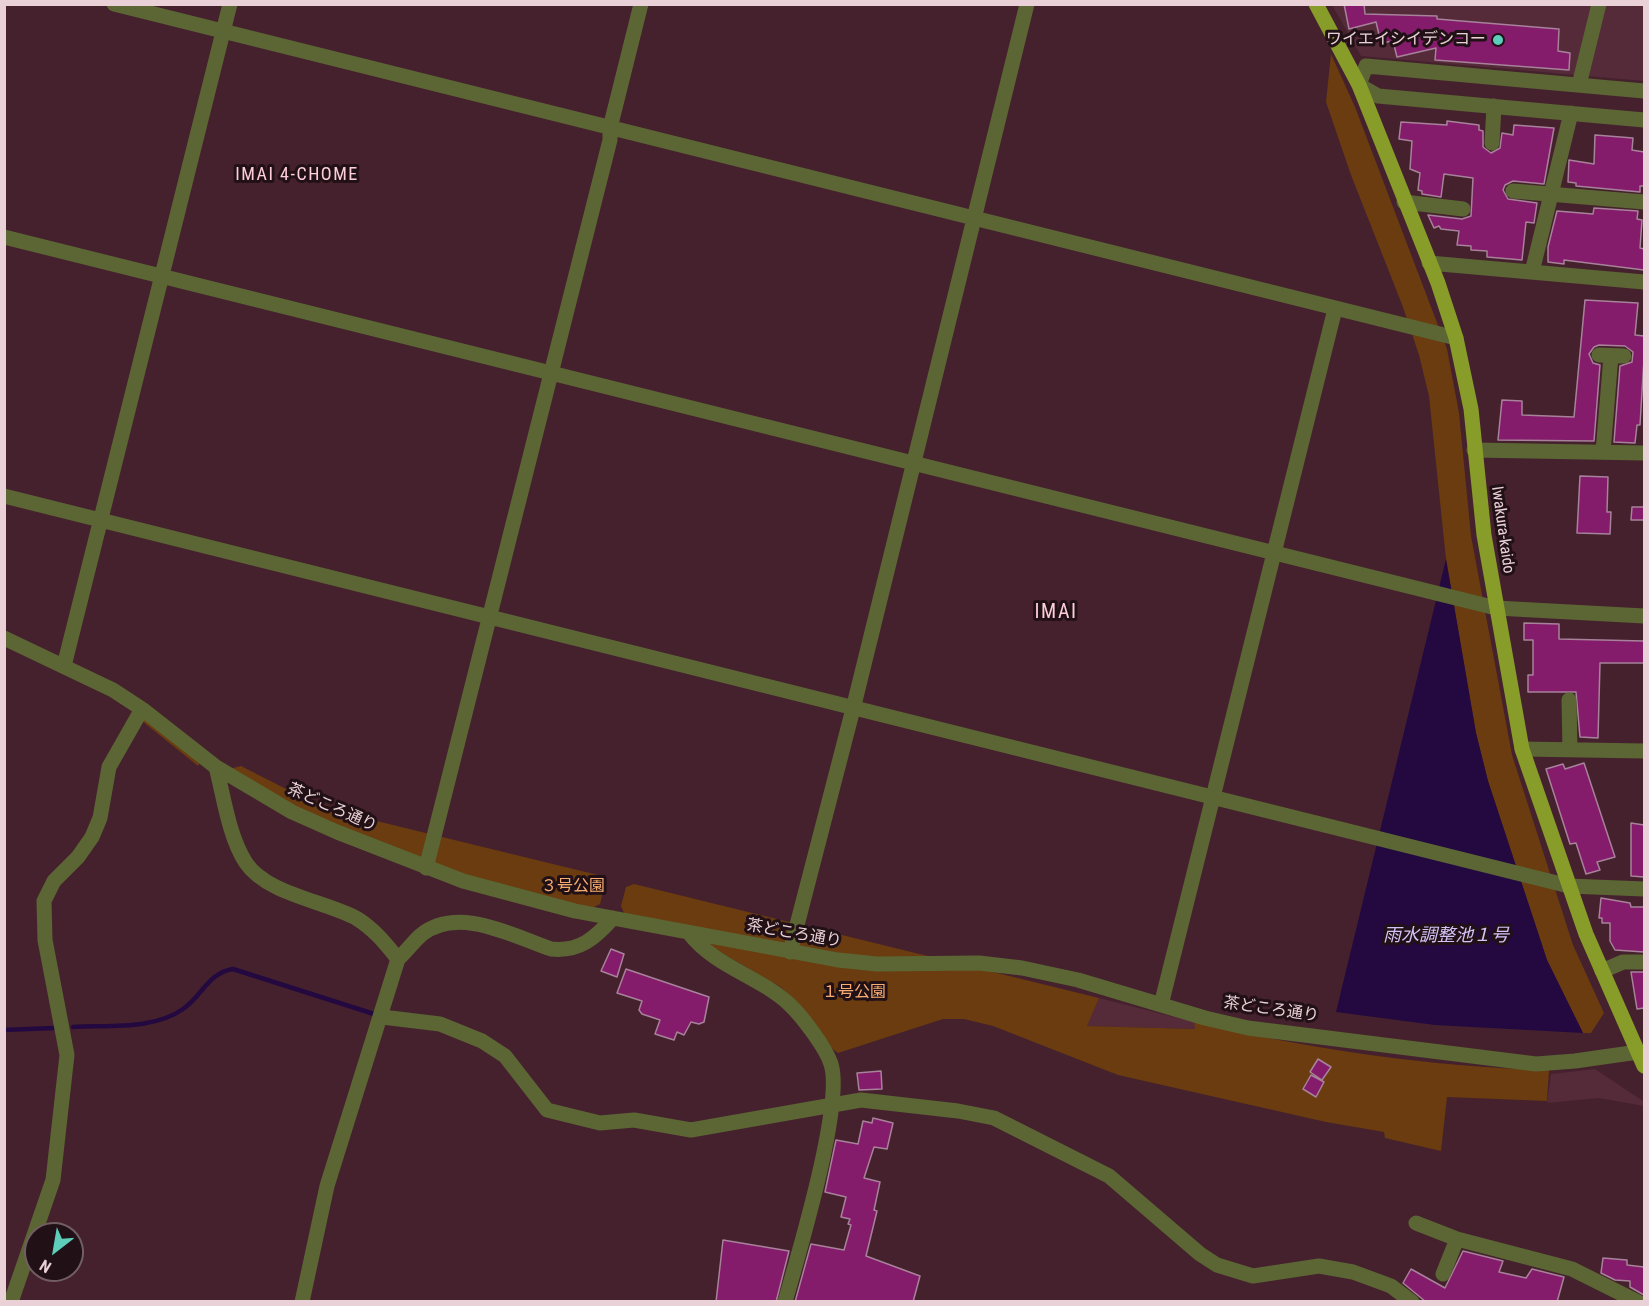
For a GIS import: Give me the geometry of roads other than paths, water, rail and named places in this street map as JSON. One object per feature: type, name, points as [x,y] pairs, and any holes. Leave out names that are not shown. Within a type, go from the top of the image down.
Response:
[{"type":"main road","name":"Iwakura-kaido","points":[[1316,4],[1359,85],[1456,338],[1467,388],[1496,608],[1522,749],[1569,886],[1602,971],[1641,1052],[1644,1066]]},
{"type":"street","points":[[114,4],[1456,338]]},
{"type":"street","points":[[64,666],[230,4]]},
{"type":"street","points":[[426,868],[610,140],[610,128],[641,4]]},
{"type":"street","points":[[790,952],[853,709],[1027,4]]},
{"type":"street","points":[[1579,85],[1599,4]]},
{"type":"street","points":[[1644,91],[1366,66],[1359,85],[1378,96],[1644,120]]},
{"type":"street","points":[[1492,142],[1494,106]]},
{"type":"street","points":[[1532,272],[1571,113]]},
{"type":"street","points":[[1513,191],[1644,202]]},
{"type":"street","points":[[1404,202],[1463,209]]},
{"type":"street","points":[[4,237],[1496,608],[1644,616]]},
{"type":"street","points":[[1429,263],[1644,282]]},
{"type":"street","points":[[1161,1005],[1335,309]]},
{"type":"street","points":[[1603,452],[1612,356]]},
{"type":"street","points":[[1474,450],[1644,453]]},
{"type":"street","points":[[4,496],[1569,886],[1644,889]]},
{"type":"street","name":"茶どころ通り","points":[[4,638],[113,690],[142,709],[216,767],[312,822],[463,882],[555,907],[790,952],[862,963],[1005,966],[1077,980],[1248,1028],[1523,1062],[1568,1062],[1641,1052]]},
{"type":"street","points":[[1569,700],[1569,750]]},
{"type":"street","points":[[11,1302],[53,1180],[67,1055],[45,940],[44,901],[54,881],[78,857],[92,837],[100,818],[109,767],[142,709]]},
{"type":"street","points":[[1522,749],[1644,751]]},
{"type":"street","points":[[216,767],[238,847],[253,872],[278,886],[354,918],[375,931],[398,959]]},
{"type":"street","points":[[302,1302],[330,1176],[382,1017],[398,959],[421,935],[435,927],[452,922],[475,923],[551,949],[563,950],[574,949],[596,938],[613,918]]},
{"type":"street","points":[[689,933],[701,948],[779,995],[792,1007],[832,1066],[833,1103],[785,1302]]},
{"type":"street","points":[[1602,971],[1623,962],[1644,962]]},
{"type":"street","points":[[382,1017],[440,1024],[482,1041],[505,1056],[547,1110],[600,1123],[634,1120],[692,1130],[833,1103],[874,1100],[994,1118],[1109,1176],[1200,1254],[1217,1265],[1253,1276],[1319,1266],[1353,1272],[1390,1286],[1412,1302]]},
{"type":"street","points":[[1416,1223],[1456,1239],[1572,1269],[1638,1302]]},
{"type":"street","points":[[1443,1274],[1456,1239]]},
{"type":"water","name":"雨水調整池１号","points":[[1446,559],[1476,733],[1488,781],[1547,960],[1583,1033],[1435,1025],[1336,1012]]},
{"type":"waterway","points":[[73,1027],[130,1025],[171,1016],[190,1004],[217,975],[233,969],[374,1014]]},
{"type":"waterway","points":[[4,1030],[54,1028]]},
{"type":"place","name":"ワイエイシイデンコー","points":[[1498,40]]},
{"type":"district","name":"IMAI 4-CHOME","points":[[297,175]]},
{"type":"district","name":"IMAI","points":[[1056,613]]},
{"type":"park label","name":"３号公園","points":[[573,887]]},
{"type":"park label","name":"１号公園","points":[[854,993]]}]
